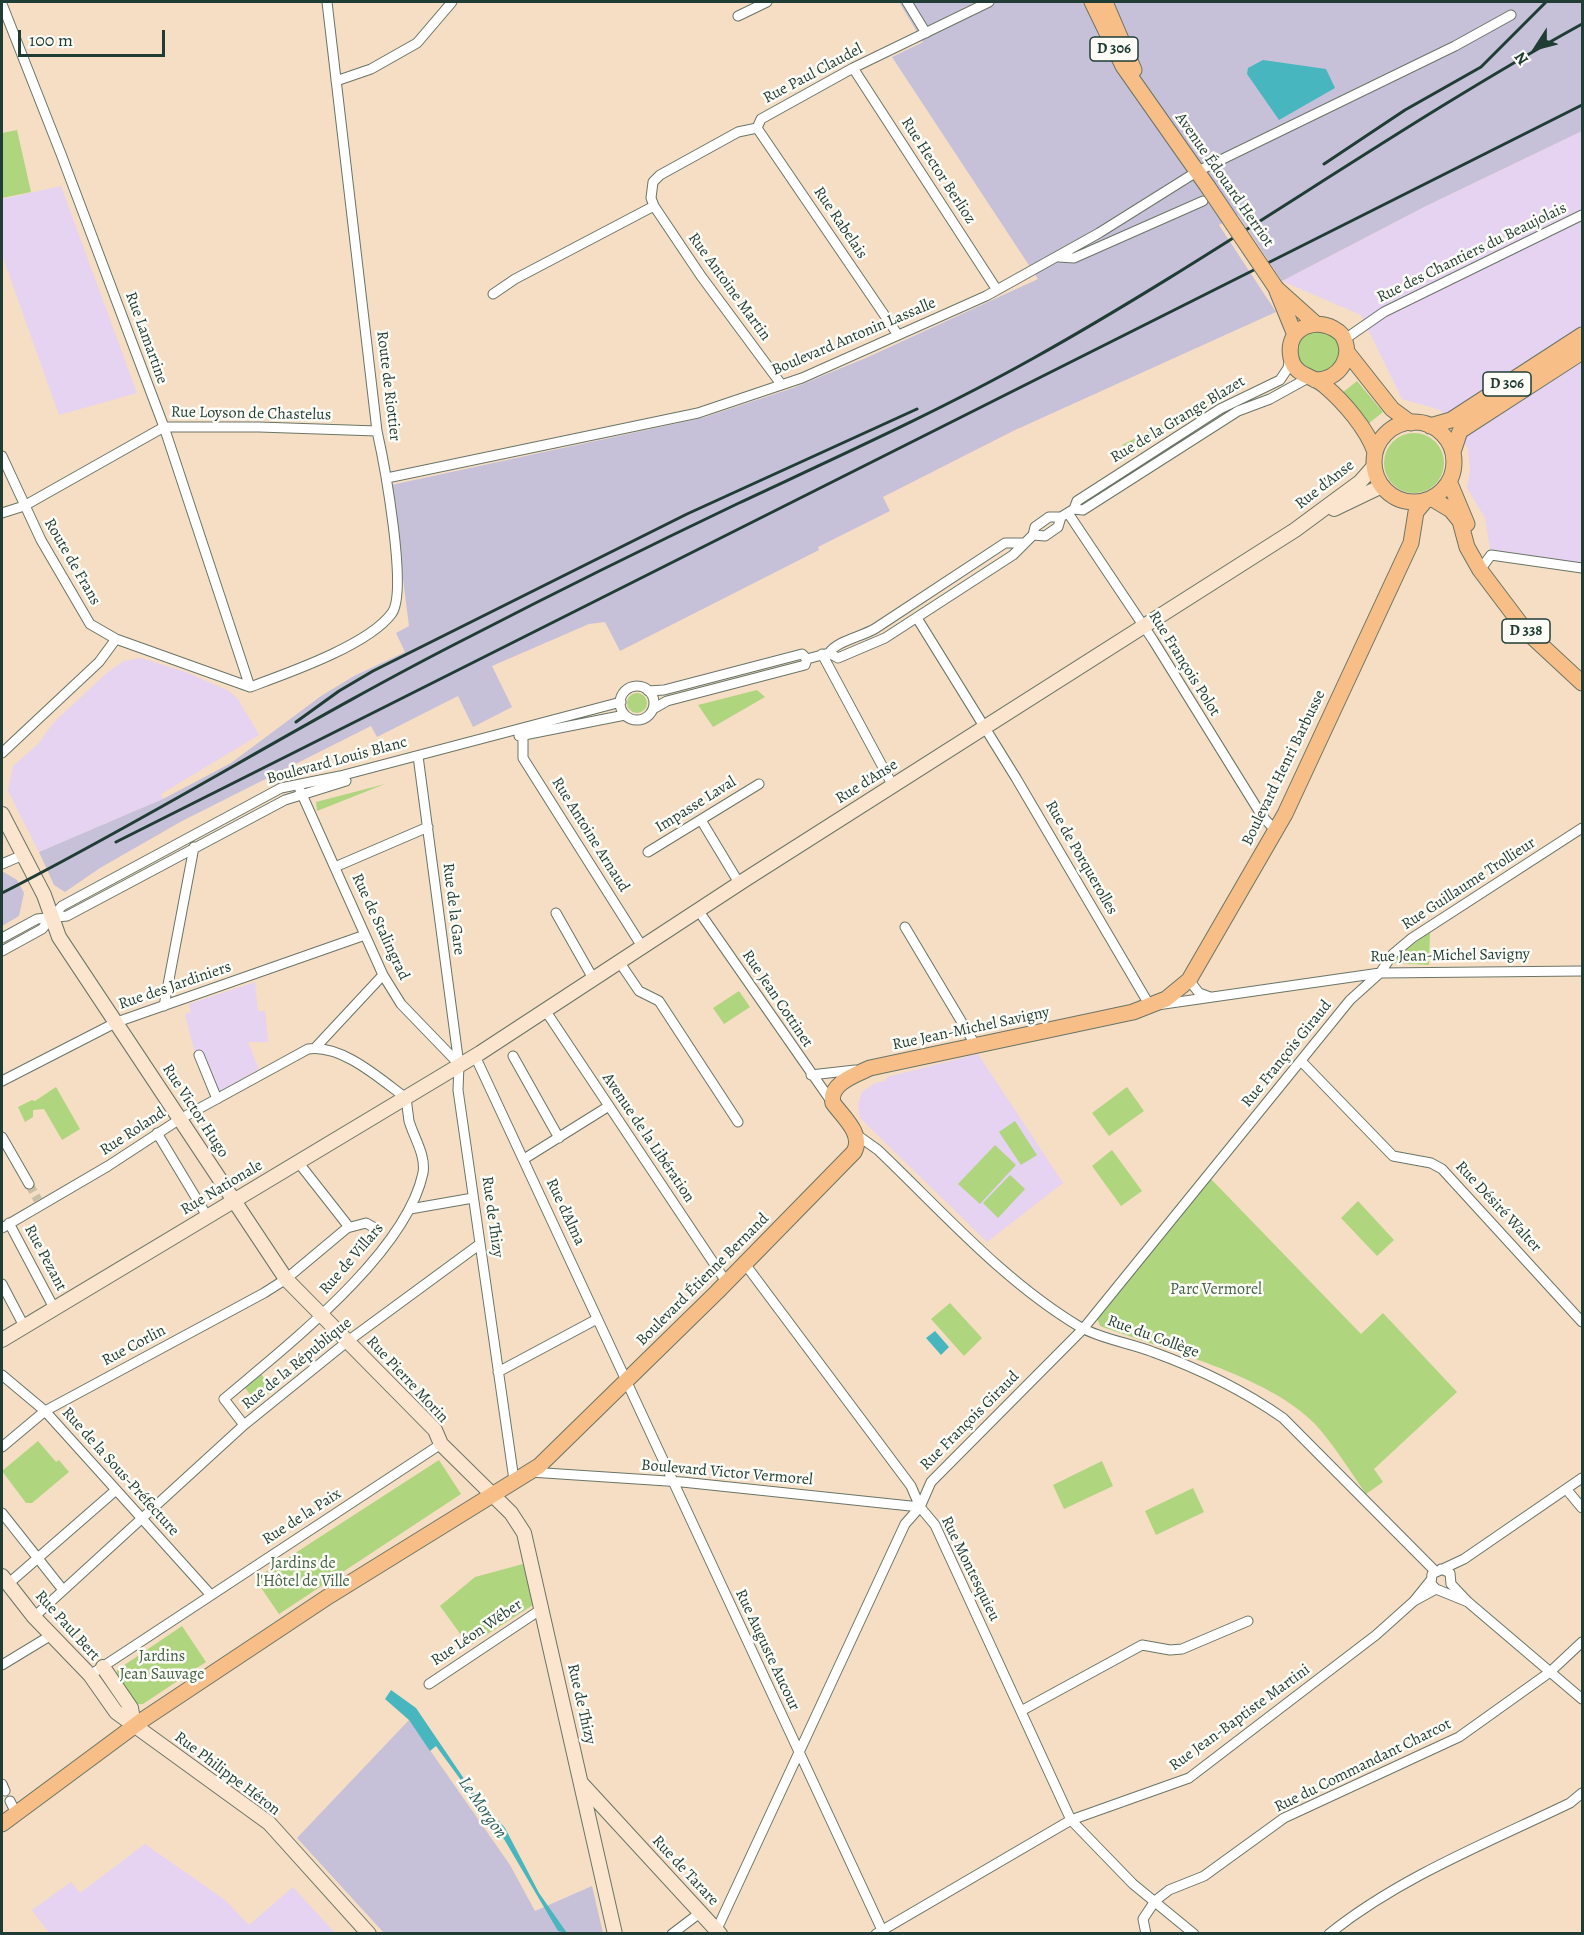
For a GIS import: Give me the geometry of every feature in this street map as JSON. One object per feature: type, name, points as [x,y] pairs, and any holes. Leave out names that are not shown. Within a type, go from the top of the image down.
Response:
[{"type":"main road","name":"Avenue Édouard Herriot","points":[[1092,2],[1123,66],[1198,171],[1206,194],[1276,288],[1315,323]]},
{"type":"main road","name":"Avenue Édouard Herriot","points":[[1105,2],[1142,92]]},
{"type":"main road","name":"Avenue Édouard Herriot","points":[[1276,288],[1294,335]]},
{"type":"main road","points":[[1315,323],[1332,326],[1346,346],[1392,409],[1411,423],[1430,426],[1444,436],[1453,452],[1453,472],[1449,481],[1428,500],[1415,502],[1397,498],[1382,486],[1371,440],[1334,395],[1294,365],[1290,354],[1294,335],[1304,326],[1315,323]]},
{"type":"main road","name":"D 306","points":[[1430,426],[1451,420],[1582,335]]},
{"type":"main road","points":[[1311,379],[1334,375],[1343,365],[1346,346]]},
{"type":"main road","name":"D 306","points":[[1453,452],[1460,431],[1582,352]]},
{"type":"main road","points":[[1375,459],[1389,432],[1411,423]]},
{"type":"main road","name":"Rue d'Anse","points":[[459,1065],[594,980],[739,883],[1295,530],[1360,482],[1375,459]]},
{"type":"main road","points":[[1449,481],[1460,503],[1480,570]]},
{"type":"main road","name":"Rue d'Anse","points":[[1295,530],[1364,492],[1382,486]]},
{"type":"main road","name":"Boulevard Henri Barbusse","points":[[1397,498],[1406,525],[1406,540],[1399,567]]},
{"type":"main road","name":"Boulevard Henri Barbusse","points":[[1184,984],[1276,831],[1411,543],[1416,512],[1428,500]]},
{"type":"main road","name":"D 338","points":[[1428,500],[1451,510],[1460,521],[1467,548],[1480,570],[1526,631],[1582,683]]},
{"type":"main road","name":"Rue Victor Hugo","points":[[2,814],[44,895],[59,937],[286,1279],[323,1315]]},
{"type":"main road","name":"Rue Jean-Michel Savigny","points":[[833,1103],[832,1092],[870,1068],[1133,1012],[1166,999],[1184,984]]},
{"type":"main road","name":"Rue Nationale","points":[[2,1340],[459,1065]]},
{"type":"main road","points":[[833,1103],[856,1135]]},
{"type":"main road","name":"Boulevard Étienne Bernand","points":[[2,1824],[13,1807],[329,1596],[530,1472],[626,1382],[851,1155],[857,1146],[856,1135]]},
{"type":"main road","name":"Rue Pierre Morin","points":[[323,1315],[435,1430],[441,1444],[491,1494]]},
{"type":"main road","name":"Rue de Thizy","points":[[491,1494],[511,1513],[525,1533],[615,1934]]},
{"type":"main road","name":"Rue Paul Bert","points":[[4,1580],[34,1617],[53,1634],[90,1675],[116,1712],[134,1726]]},
{"type":"main road","name":"Rue Paul Bert","points":[[103,1667],[131,1708],[134,1726]]},
{"type":"main road","name":"Rue Philippe Héron","points":[[134,1726],[269,1823],[369,1934]]},
{"type":"main road","name":"Rue de Tarare","points":[[582,1785],[718,1931]]},
{"type":"main road","points":[[595,1842],[603,1830],[612,1826],[625,1832]]},
{"type":"street","name":"Route de Riottier","points":[[250,687],[316,661],[368,635],[394,611],[398,589],[387,478],[377,431],[327,2]]},
{"type":"street","points":[[336,81],[371,69],[417,43],[452,2]]},
{"type":"street","points":[[738,16],[767,2]]},
{"type":"street","points":[[908,2],[926,33]]},
{"type":"street","name":"Rue Paul Claudel","points":[[654,206],[651,188],[660,175],[738,132],[757,128],[761,119],[853,68],[989,2]]},
{"type":"street","name":"Rue Lamartine","points":[[2,4],[164,427],[250,687]]},
{"type":"street","name":"Boulevard Antonin Lassalle","points":[[387,478],[698,413],[802,378],[997,290],[1058,257],[1198,171],[1455,46],[1510,15]]},
{"type":"street","name":"Rue Hector Berlioz","points":[[853,68],[997,290]]},
{"type":"street","name":"Rue Rabelais","points":[[757,128],[898,335]]},
{"type":"street","points":[[1058,257],[1074,258],[1206,194]]},
{"type":"street","points":[[493,294],[515,279],[654,206]]},
{"type":"street","name":"Rue Antoine Martin","points":[[654,206],[701,276],[782,384]]},
{"type":"street","name":"Rue des Chantiers du Beaujolais","points":[[1346,346],[1384,312],[1582,215]]},
{"type":"street","name":"Rue de la Grange Blazet","points":[[826,653],[838,658],[853,654],[917,618],[1013,555],[1033,535],[1045,536],[1058,527],[1077,501],[1220,409],[1280,380],[1288,368],[1290,354]]},
{"type":"street","name":"Rue de la Grange Blazet","points":[[1068,513],[1083,510],[1238,411],[1270,399],[1311,379]]},
{"type":"street","name":"Rue Loyson de Chastelus","points":[[2,513],[24,506],[164,427],[260,426],[377,431]]},
{"type":"street","name":"Route de Frans","points":[[2,456],[24,506],[90,624],[116,639],[250,687]]},
{"type":"street","name":"Rue François Polot","points":[[1068,513],[1144,627],[1262,816],[1276,831]]},
{"type":"street","name":"Rue de la Grange Blazet","points":[[807,658],[826,653],[834,645],[863,636],[1005,543],[1024,543]]},
{"type":"street","points":[[1480,570],[1491,555],[1582,568]]},
{"type":"street","name":"Rue de Porquerolles","points":[[917,618],[983,727],[1017,778],[1150,1006]]},
{"type":"street","points":[[2,753],[99,662],[116,639]]},
{"type":"street","points":[[826,653],[856,706],[893,786]]},
{"type":"street","name":"Rue de la Grange Blazet","points":[[648,691],[659,691],[802,654],[807,658]]},
{"type":"street","name":"Rue de la Grange Blazet","points":[[653,708],[667,701],[805,665],[807,658]]},
{"type":"street","points":[[640,687],[648,691],[654,701],[648,716],[640,720],[625,715],[621,702],[623,694],[631,688],[640,687]]},
{"type":"street","name":"Boulevard Louis Blanc","points":[[2,938],[37,919],[67,916],[300,790],[621,702]]},
{"type":"street","name":"Boulevard Louis Blanc","points":[[418,758],[625,715]]},
{"type":"street","name":"Rue Antoine Arnaud","points":[[523,735],[523,758],[643,948]]},
{"type":"street","name":"Rue de la Gare","points":[[418,758],[459,1065]]},
{"type":"street","name":"Impasse Laval","points":[[648,852],[759,784]]},
{"type":"street","name":"Boulevard Louis Blanc","points":[[2,951],[42,929],[62,906],[244,806],[281,788],[300,790]]},
{"type":"street","name":"Rue de Stalingrad","points":[[300,790],[383,975],[401,1004],[459,1065]]},
{"type":"street","points":[[701,820],[739,883]]},
{"type":"street","points":[[335,867],[428,827]]},
{"type":"street","name":"Rue Guillaume Trollieur","points":[[1380,974],[1393,954],[1412,938],[1582,828]]},
{"type":"street","points":[[164,1006],[194,848]]},
{"type":"street","points":[[2,864],[23,855]]},
{"type":"street","name":"Rue Jean Cottinet","points":[[698,910],[811,1075],[833,1103]]},
{"type":"street","points":[[556,913],[594,980]]},
{"type":"street","points":[[905,927],[976,1046]]},
{"type":"street","name":"Rue des Jardiniers","points":[[2,1081],[117,1023],[364,935]]},
{"type":"street","points":[[620,963],[639,992],[659,1001],[738,1122]]},
{"type":"street","name":"Rue Jean-Michel Savigny","points":[[1150,1006],[1380,974],[1582,971]]},
{"type":"street","name":"Rue François Giraud","points":[[1350,1000],[1380,974]]},
{"type":"street","points":[[383,975],[315,1048],[353,1059],[406,1098]]},
{"type":"street","name":"Rue François Giraud","points":[[718,1931],[798,1752],[905,1524],[920,1507],[925,1492],[943,1467],[1083,1329],[1350,1000],[1360,982],[1359,976]]},
{"type":"street","points":[[1184,984],[1212,998]]},
{"type":"street","name":"Avenue de la Libération","points":[[545,1010],[727,1282]]},
{"type":"street","name":"Rue Roland","points":[[5,1225],[39,1202],[108,1166],[180,1119],[299,1053],[315,1048]]},
{"type":"street","points":[[199,1054],[217,1099]]},
{"type":"street","name":"Rue d'Alma","points":[[475,1056],[626,1382]]},
{"type":"street","points":[[513,1056],[559,1138]]},
{"type":"street","name":"Rue Désiré Walter","points":[[1301,1061],[1393,1156],[1431,1163],[1442,1169],[1582,1322]]},
{"type":"street","name":"Rue de Thizy","points":[[459,1065],[458,1090],[514,1480]]},
{"type":"street","name":"Rue Jean-Michel Savigny","points":[[811,1075],[870,1068]]},
{"type":"street","name":"Rue de Villars","points":[[244,1425],[224,1399],[323,1315],[389,1242],[410,1209],[423,1172],[423,1158],[409,1120],[406,1098]]},
{"type":"street","points":[[524,1159],[609,1106]]},
{"type":"street","points":[[157,1133],[207,1216]]},
{"type":"street","name":"Rue du Collège","points":[[856,1135],[878,1150],[1031,1296],[1083,1329],[1195,1368],[1259,1401],[1283,1418],[1321,1455],[1437,1580]]},
{"type":"street","points":[[2,1137],[29,1184]]},
{"type":"street","points":[[298,1161],[349,1227],[366,1223],[375,1228]]},
{"type":"street","points":[[410,1209],[473,1198]]},
{"type":"street","name":"Rue Pezant","points":[[5,1225],[54,1308]]},
{"type":"street","name":"Rue Corlin","points":[[2,1447],[45,1412],[286,1279],[349,1227]]},
{"type":"street","name":"Rue de la République","points":[[34,1617],[244,1425],[348,1341],[480,1244]]},
{"type":"street","name":"Rue Montesquieu","points":[[745,1264],[910,1486],[920,1507],[935,1525],[1071,1820],[1133,1884],[1194,1934]]},
{"type":"street","points":[[2,1284],[24,1326]]},
{"type":"street","points":[[498,1372],[597,1319]]},
{"type":"street","name":"Rue de la Sous-Préfecture","points":[[2,1375],[45,1412],[210,1594]]},
{"type":"street","name":"Rue Auguste Aucour","points":[[626,1382],[879,1932]]},
{"type":"street","name":"Rue de la Paix","points":[[90,1675],[441,1444]]},
{"type":"street","name":"Boulevard Victor Vermorel","points":[[530,1472],[672,1482],[920,1507]]},
{"type":"street","name":"Rue Jean-Baptiste Martini","points":[[879,1932],[1071,1820],[1189,1778],[1366,1643],[1464,1559],[1567,1491],[1582,1478]]},
{"type":"street","points":[[4,1580],[38,1558],[116,1490]]},
{"type":"street","points":[[1567,1491],[1582,1508]]},
{"type":"street","points":[[2,1513],[63,1590]]},
{"type":"street","name":"Rue Jean-Baptiste Martini","points":[[1437,1580],[1452,1580],[1464,1559]]},
{"type":"street","points":[[1468,1602],[1448,1571],[1437,1580],[1468,1602],[1582,1699]]},
{"type":"street","name":"Rue Léon Wéber","points":[[429,1684],[543,1608]]},
{"type":"street","points":[[1021,1711],[1142,1645],[1170,1650],[1182,1649],[1248,1621]]},
{"type":"street","points":[[2,1665],[53,1634]]},
{"type":"street","name":"Rue du Commandant Charcot","points":[[1155,1901],[1169,1890],[1204,1876],[1284,1818],[1460,1737],[1550,1672],[1582,1642]]},
{"type":"street","points":[[1329,1934],[1366,1907],[1570,1803],[1582,1793]]},
{"type":"street","points":[[1146,1934],[1143,1920],[1155,1901]]},
{"type":"street","points":[[672,1934],[701,1912]]},
{"type":"shaded area","points":[[899,2],[1582,2],[1582,131],[1426,206],[1282,281],[1238,215],[1219,225],[1276,312],[1013,431],[883,497],[890,511],[818,547],[819,550],[620,651],[605,622],[589,624],[492,666],[512,707],[473,727],[458,696],[377,737],[371,726],[182,821],[100,868],[65,892],[54,885],[39,852],[163,799],[231,763],[321,696],[354,676],[405,652],[396,633],[409,626],[391,485],[702,418],[793,388],[868,357],[1038,279],[892,57],[923,42]]},
{"type":"shaded area","points":[[1582,131],[1582,568],[1491,555],[1485,518],[1467,488],[1470,471],[1468,448],[1440,410],[1402,399],[1361,315],[1282,281],[1426,206]]},
{"type":"shaded area","points":[[61,186],[137,393],[59,415],[2,255],[2,199]]},
{"type":"shaded area","points":[[141,658],[186,672],[229,691],[238,699],[259,735],[161,794],[163,799],[39,852],[8,791],[13,766],[38,744],[54,722],[109,671],[124,661]]},
{"type":"shaded area","points":[[2,871],[17,880],[24,893],[19,916],[2,926]]},
{"type":"shaded area","points":[[255,982],[258,1011],[265,1011],[268,1042],[248,1042],[259,1069],[218,1092],[202,1052],[195,1053],[185,1014],[191,1012],[189,1004]]},
{"type":"shaded area","points":[[978,1054],[1063,1183],[987,1242],[860,1118],[858,1104],[862,1092],[875,1083],[885,1081],[887,1077]]},
{"type":"shaded area","points":[[409,1720],[510,1865],[535,1911],[592,1886],[603,1933],[384,1933],[297,1838]]},
{"type":"shaded area","points":[[145,1844],[225,1900],[249,1925],[293,1887],[335,1933],[49,1933],[32,1910],[71,1882],[80,1893]]},
{"type":"green space","points":[[17,130],[31,192],[2,198],[2,133]]},
{"type":"green space","points":[[1318,330],[1333,336],[1339,351],[1333,366],[1318,372],[1303,366],[1297,351],[1303,336]]},
{"type":"green space","points":[[1357,381],[1383,412],[1368,424],[1342,393]]},
{"type":"green space","points":[[1219,396],[1129,456],[1122,445]]},
{"type":"green space","points":[[1414,433],[1431,438],[1439,446],[1444,463],[1439,480],[1431,488],[1414,493],[1397,488],[1389,480],[1384,463],[1389,446],[1397,438]]},
{"type":"green space","points":[[757,690],[765,697],[713,727],[698,705]]},
{"type":"green space","points":[[637,693],[644,696],[647,703],[644,710],[637,713],[630,710],[627,703],[630,696]]},
{"type":"green space","points":[[385,784],[317,811],[316,802]]},
{"type":"green space","points":[[1430,931],[1429,965],[1392,963],[1392,961]]},
{"type":"green space","points":[[739,991],[750,1007],[724,1024],[713,1008]]},
{"type":"green space","points":[[56,1087],[80,1129],[62,1140],[44,1109],[33,1110],[33,1117],[25,1122],[18,1107],[32,1100],[35,1101]]},
{"type":"green space","points":[[1127,1087],[1144,1111],[1109,1136],[1092,1113]]},
{"type":"green space","points":[[1015,1121],[1037,1155],[1021,1165],[999,1132]]},
{"type":"green space","points":[[995,1145],[1016,1165],[980,1204],[958,1184]]},
{"type":"green space","points":[[1112,1150],[1142,1191],[1121,1206],[1092,1166]]},
{"type":"green space","points":[[1010,1175],[1025,1189],[998,1218],[983,1203]]},
{"type":"green space","name":"Parc Vermorel","points":[[1211,1179],[1361,1334],[1383,1313],[1457,1392],[1374,1469],[1383,1482],[1366,1494],[1322,1432],[1295,1407],[1243,1378],[1184,1354],[1100,1326],[1097,1318]]},
{"type":"green space","points":[[1358,1201],[1394,1240],[1377,1256],[1341,1218]]},
{"type":"green space","points":[[950,1303],[982,1338],[964,1356],[931,1319]]},
{"type":"green space","points":[[261,1374],[273,1390],[257,1403],[245,1388]]},
{"type":"green space","points":[[38,1441],[56,1462],[59,1460],[69,1472],[32,1503],[26,1503],[2,1471]]},
{"type":"green space","name":"Jardins de l'Hôtel de Ville","points":[[439,1460],[461,1494],[279,1614],[255,1579]]},
{"type":"green space","points":[[1102,1461],[1113,1486],[1064,1509],[1053,1485]]},
{"type":"green space","points":[[1193,1488],[1204,1512],[1156,1535],[1145,1511]]},
{"type":"green space","points":[[523,1564],[533,1605],[469,1646],[440,1606],[475,1577]]},
{"type":"green space","name":"Jardins Jean Sauvage","points":[[182,1626],[206,1662],[143,1704],[137,1704],[116,1676],[117,1670]]},
{"type":"water","points":[[1263,60],[1326,69],[1335,88],[1279,120],[1247,74],[1248,68]]},
{"type":"water","points":[[935,1331],[949,1347],[941,1355],[926,1338]]},
{"type":"water","name":"Le Morgon","points":[[391,1690],[416,1708],[473,1792],[505,1828],[539,1893],[567,1933],[558,1931],[504,1839],[436,1746],[430,1751],[409,1720],[385,1699]]},
{"type":"tunnel","points":[[29,1184],[38,1200]]},
{"type":"railway","points":[[1324,164],[1405,110],[1481,67],[1546,2]]},
{"type":"railway","points":[[2,893],[120,830],[411,667],[672,535],[996,379],[1102,319],[1443,105],[1582,24]]},
{"type":"railway","points":[[116,842],[1582,105]]},
{"type":"railway","points":[[296,722],[339,691],[373,671],[687,514],[917,409]]}]
